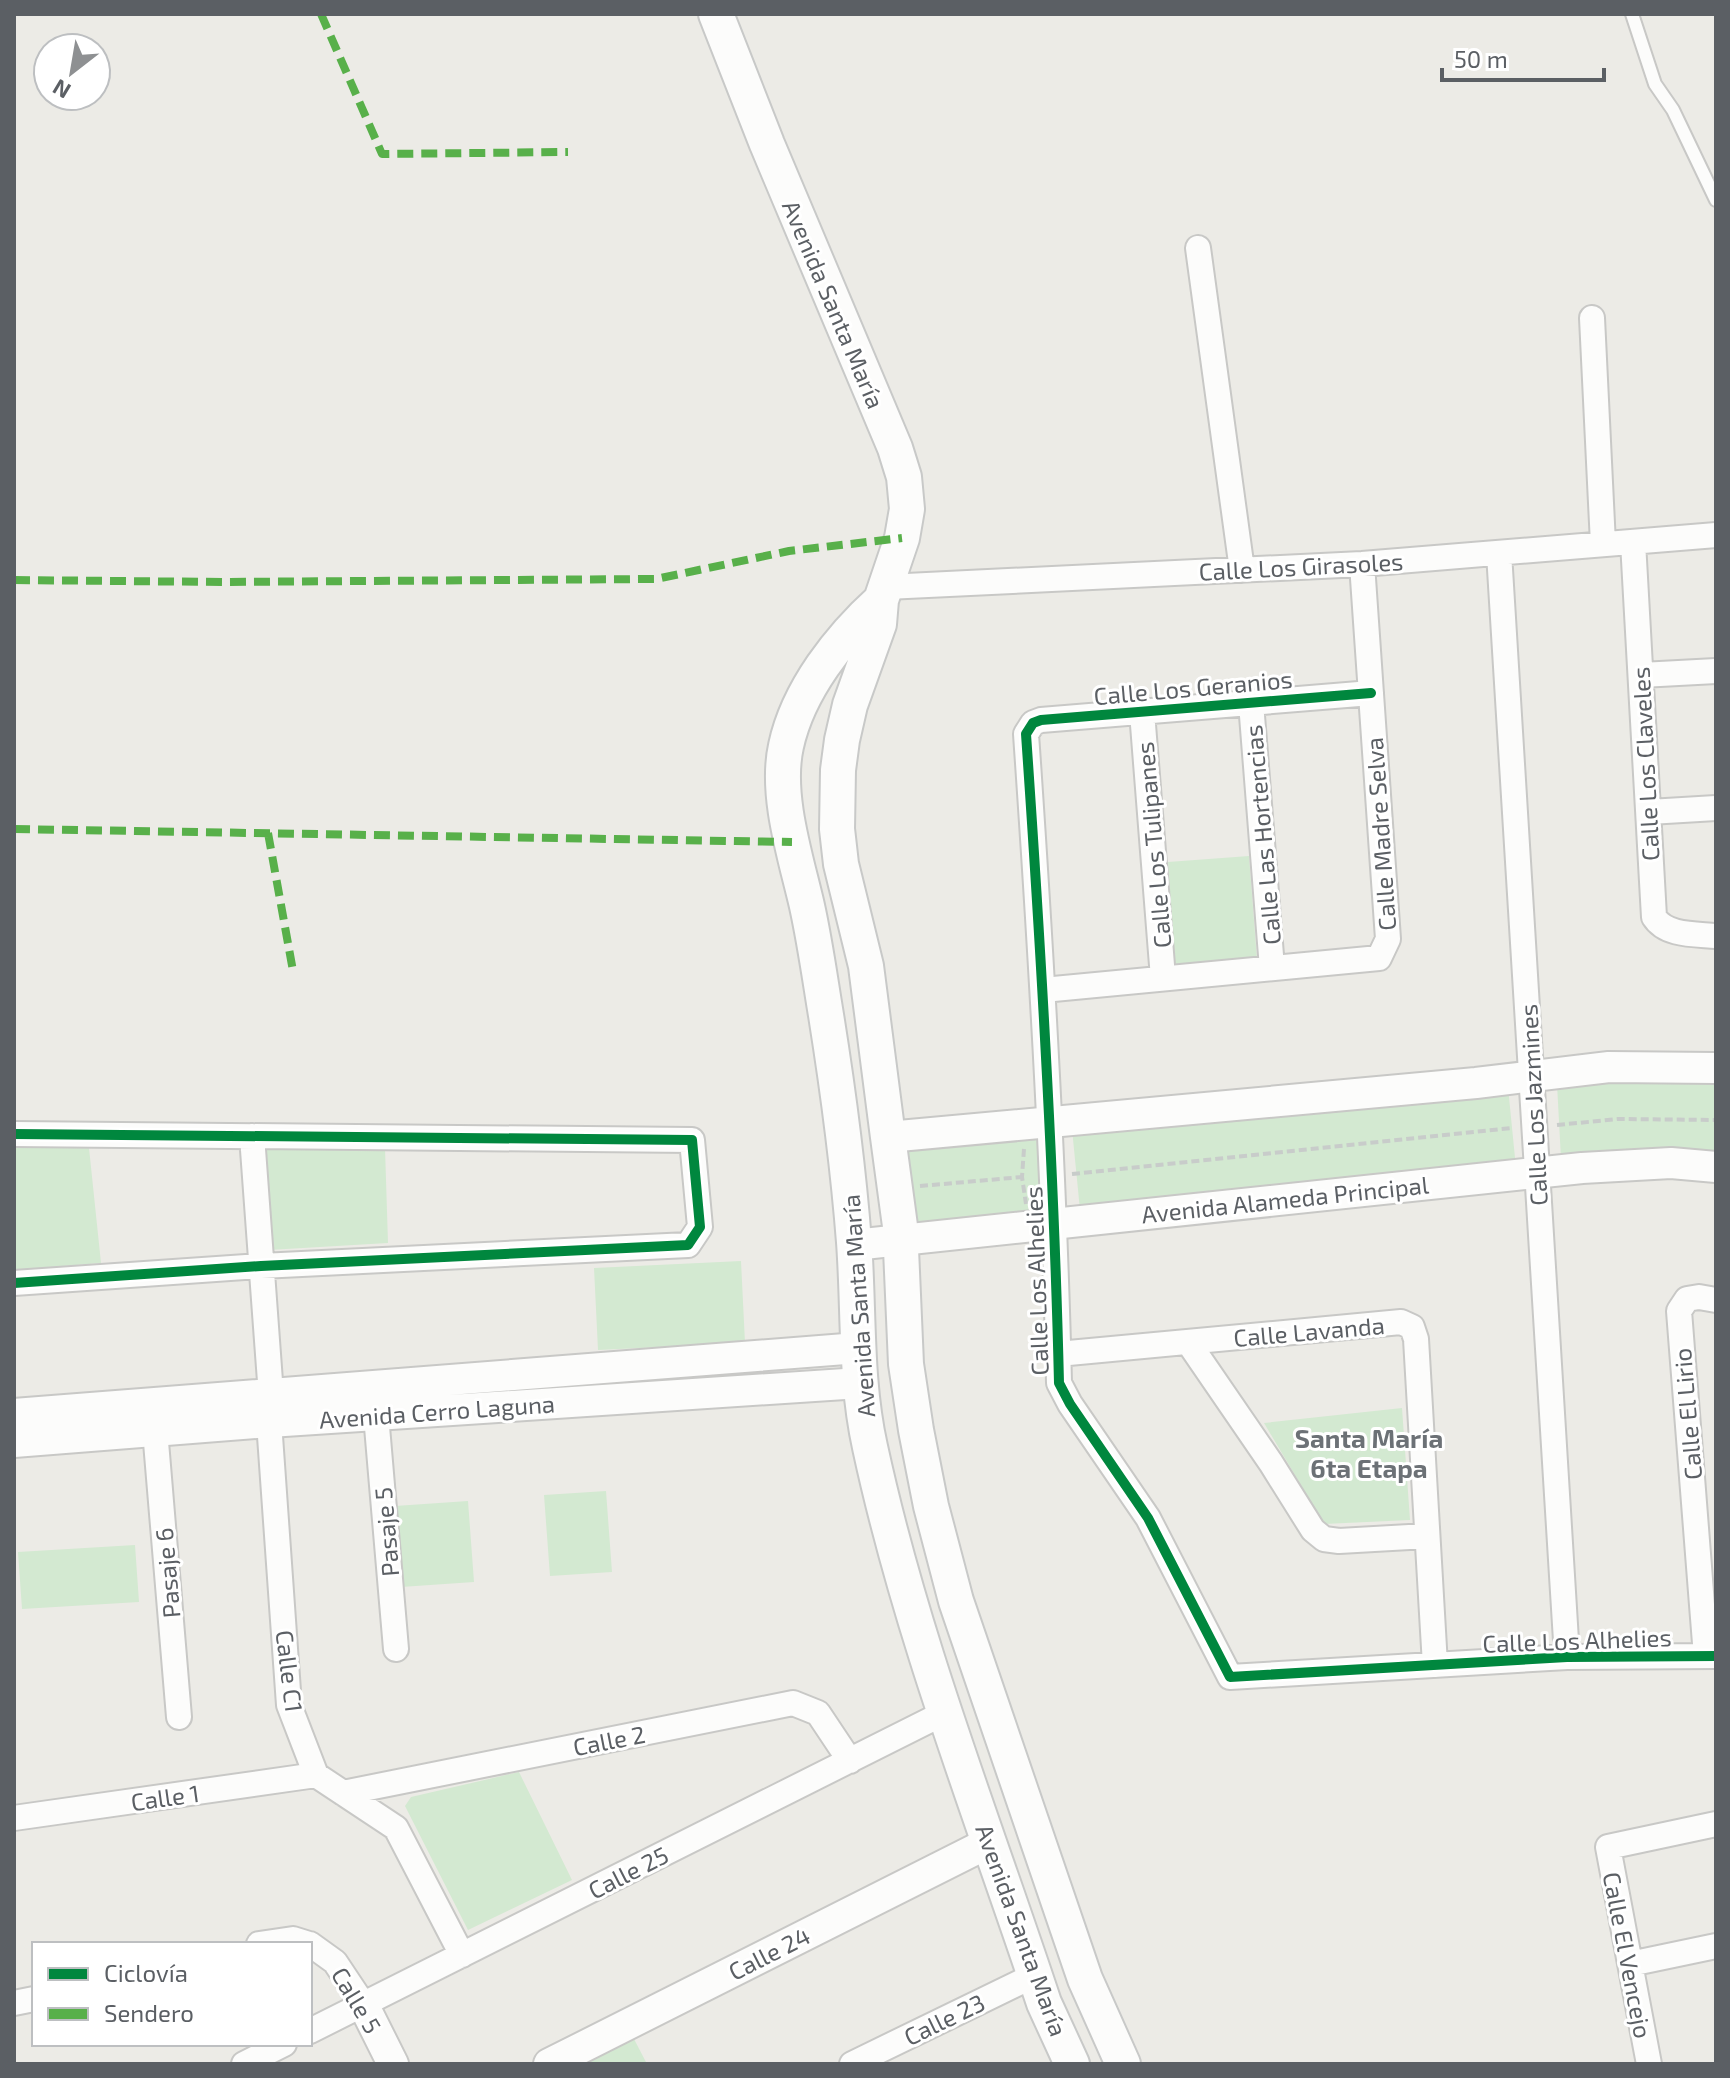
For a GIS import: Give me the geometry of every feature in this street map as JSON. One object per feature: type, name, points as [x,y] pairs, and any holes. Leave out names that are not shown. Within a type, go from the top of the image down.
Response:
[{"type":"main road","name":"Avenida Santa María","points":[[716,14],[899,463],[905,485],[907,509],[902,538],[884,593],[879,624],[850,705],[842,740],[837,783],[837,829],[841,864],[866,966],[901,1240],[906,1364],[931,1506],[956,1601],[1085,1979],[1123,2064]]},
{"type":"main road","name":"Avenida Santa María","points":[[884,593],[841,642],[803,701],[788,738],[783,769],[787,816],[808,909],[841,1114],[854,1245],[860,1383],[869,1445],[913,1614],[1044,2003],[1072,2064]]},
{"type":"street","points":[[1198,248],[1242,570]]},
{"type":"street","points":[[1592,318],[1603,544]]},
{"type":"street","name":"Calle Los Girasoles","points":[[884,593],[1362,564],[1716,535]]},
{"type":"street","name":"Calle Los Claveles","points":[[1633,542],[1654,917],[1659,925],[1668,930],[1716,936]]},
{"type":"street","name":"Calle Los Jazmines","points":[[1499,553],[1567,1657]]},
{"type":"street","name":"Calle Madre Selva","points":[[1043,990],[1379,958],[1388,939],[1362,564]]},
{"type":"street","points":[[1641,675],[1716,671]]},
{"type":"street","name":"Calle Los Geranios","points":[[1026,734],[1033,723],[1041,720],[1371,693]]},
{"type":"street","name":"Calle Las Hortencias","points":[[1251,703],[1272,968]]},
{"type":"street","name":"Calle Los Tulipanes","points":[[1142,712],[1163,978]]},
{"type":"street","name":"Calle Los Alhelies","points":[[1026,734],[1043,990],[1037,1129],[1042,1221],[1059,1383],[1148,1518],[1230,1677],[1567,1657],[1711,1656]]},
{"type":"street","points":[[1649,812],[1716,808]]},
{"type":"street","points":[[888,1137],[1037,1129],[1609,1067],[1716,1068]]},
{"type":"street","points":[[14,1134],[692,1140],[700,1227],[688,1245],[261,1266],[14,1283]]},
{"type":"street","name":"Calle C1","points":[[252,1136],[289,1705],[316,1775]]},
{"type":"street","name":"Avenida Alameda Principal","points":[[854,1245],[1042,1221],[1537,1173],[1671,1163],[1716,1167]]},
{"type":"street","name":"Calle El Lirio","points":[[1711,1656],[1679,1311],[1687,1299],[1699,1297],[1716,1300]]},
{"type":"street","name":"Calle Lavanda","points":[[1058,1354],[1401,1322],[1412,1327],[1416,1339],[1435,1665]]},
{"type":"street","points":[[1188,1342],[1313,1530],[1324,1539],[1339,1541],[1427,1536]]},
{"type":"street","points":[[14,1414],[270,1408],[858,1348]]},
{"type":"street","name":"Avenida Cerro Laguna","points":[[14,1442],[155,1430],[270,1408],[376,1415],[860,1383]]},
{"type":"street","name":"Pasaje 5","points":[[376,1415],[396,1649]]},
{"type":"street","name":"Pasaje 6","points":[[155,1430],[179,1717]]},
{"type":"street","name":"Calle 2","points":[[343,1793],[793,1703],[818,1713],[850,1761]]},
{"type":"street","name":"Calle 25","points":[[312,2030],[946,1712]]},
{"type":"street","points":[[316,1775],[396,1828],[462,1955]]},
{"type":"street","name":"Calle 1","points":[[14,1818],[316,1775]]},
{"type":"street","name":"Calle El Vencejo","points":[[1649,2064],[1608,1847],[1716,1824]]},
{"type":"street","name":"Calle 24","points":[[549,2064],[990,1842]]},
{"type":"street","name":"Calle 5","points":[[273,1942],[293,1939],[303,1942]]},
{"type":"street","name":"Calle 5","points":[[312,1945],[335,1962],[363,2004],[393,2064]]},
{"type":"street","points":[[1630,1964],[1716,1946]]},
{"type":"street","name":"Calle 23","points":[[852,2064],[888,2056],[1035,1975]]},
{"type":"street","points":[[244,2064],[280,2046]]},
{"type":"lane","points":[[1632,14],[1655,84],[1673,110],[1716,200]]},
{"type":"path","points":[[1557,1125],[1618,1119],[1716,1120]]},
{"type":"path","points":[[1069,1174],[1512,1128]]},
{"type":"path","points":[[1037,1129],[1022,1177],[1042,1221]]},
{"type":"path","points":[[918,1186],[1022,1177]]},
{"type":"green space","points":[[1249,856],[1257,959],[1175,964],[1168,862]]},
{"type":"green space","points":[[1613,1078],[1716,1080],[1716,1155],[1561,1159],[1557,1084]]},
{"type":"green space","points":[[1508,1087],[1516,1168],[1080,1210],[1072,1129]]},
{"type":"green space","points":[[1036,1134],[1044,1216],[908,1228],[901,1146]]},
{"type":"green space","points":[[14,1147],[89,1148],[101,1263],[14,1270]]},
{"type":"green space","points":[[385,1148],[388,1243],[269,1250],[261,1149]]},
{"type":"green space","points":[[741,1261],[745,1343],[598,1350],[594,1268]]},
{"type":"green space","points":[[1402,1408],[1410,1520],[1324,1524],[1264,1423]]},
{"type":"green space","points":[[606,1491],[612,1572],[550,1576],[544,1495]]},
{"type":"green space","points":[[468,1501],[474,1582],[401,1587],[395,1506]]},
{"type":"green space","points":[[135,1545],[139,1602],[22,1609],[18,1552]]},
{"type":"green space","points":[[519,1772],[572,1880],[468,1930],[405,1806],[411,1797]]},
{"type":"green space","points":[[634,2039],[647,2064],[585,2064]]},
{"type":"marked path","points":[[321,14],[382,154],[568,152]]},
{"type":"marked path","points":[[14,580],[656,579],[789,551],[902,538]]},
{"type":"marked path","points":[[14,829],[792,842]]},
{"type":"marked path","points":[[268,833],[293,971]]},
{"type":"cycle path","points":[[1371,693],[1041,720],[1033,723],[1026,734],[1046,1058],[1059,1383],[1148,1518],[1230,1677],[1567,1657],[1716,1656]]},
{"type":"cycle path","points":[[14,1134],[692,1140],[700,1227],[688,1245],[261,1266],[14,1283]]},
{"type":"district","name":"Santa María 6ta Etapa","points":[[1369,1452]]}]
